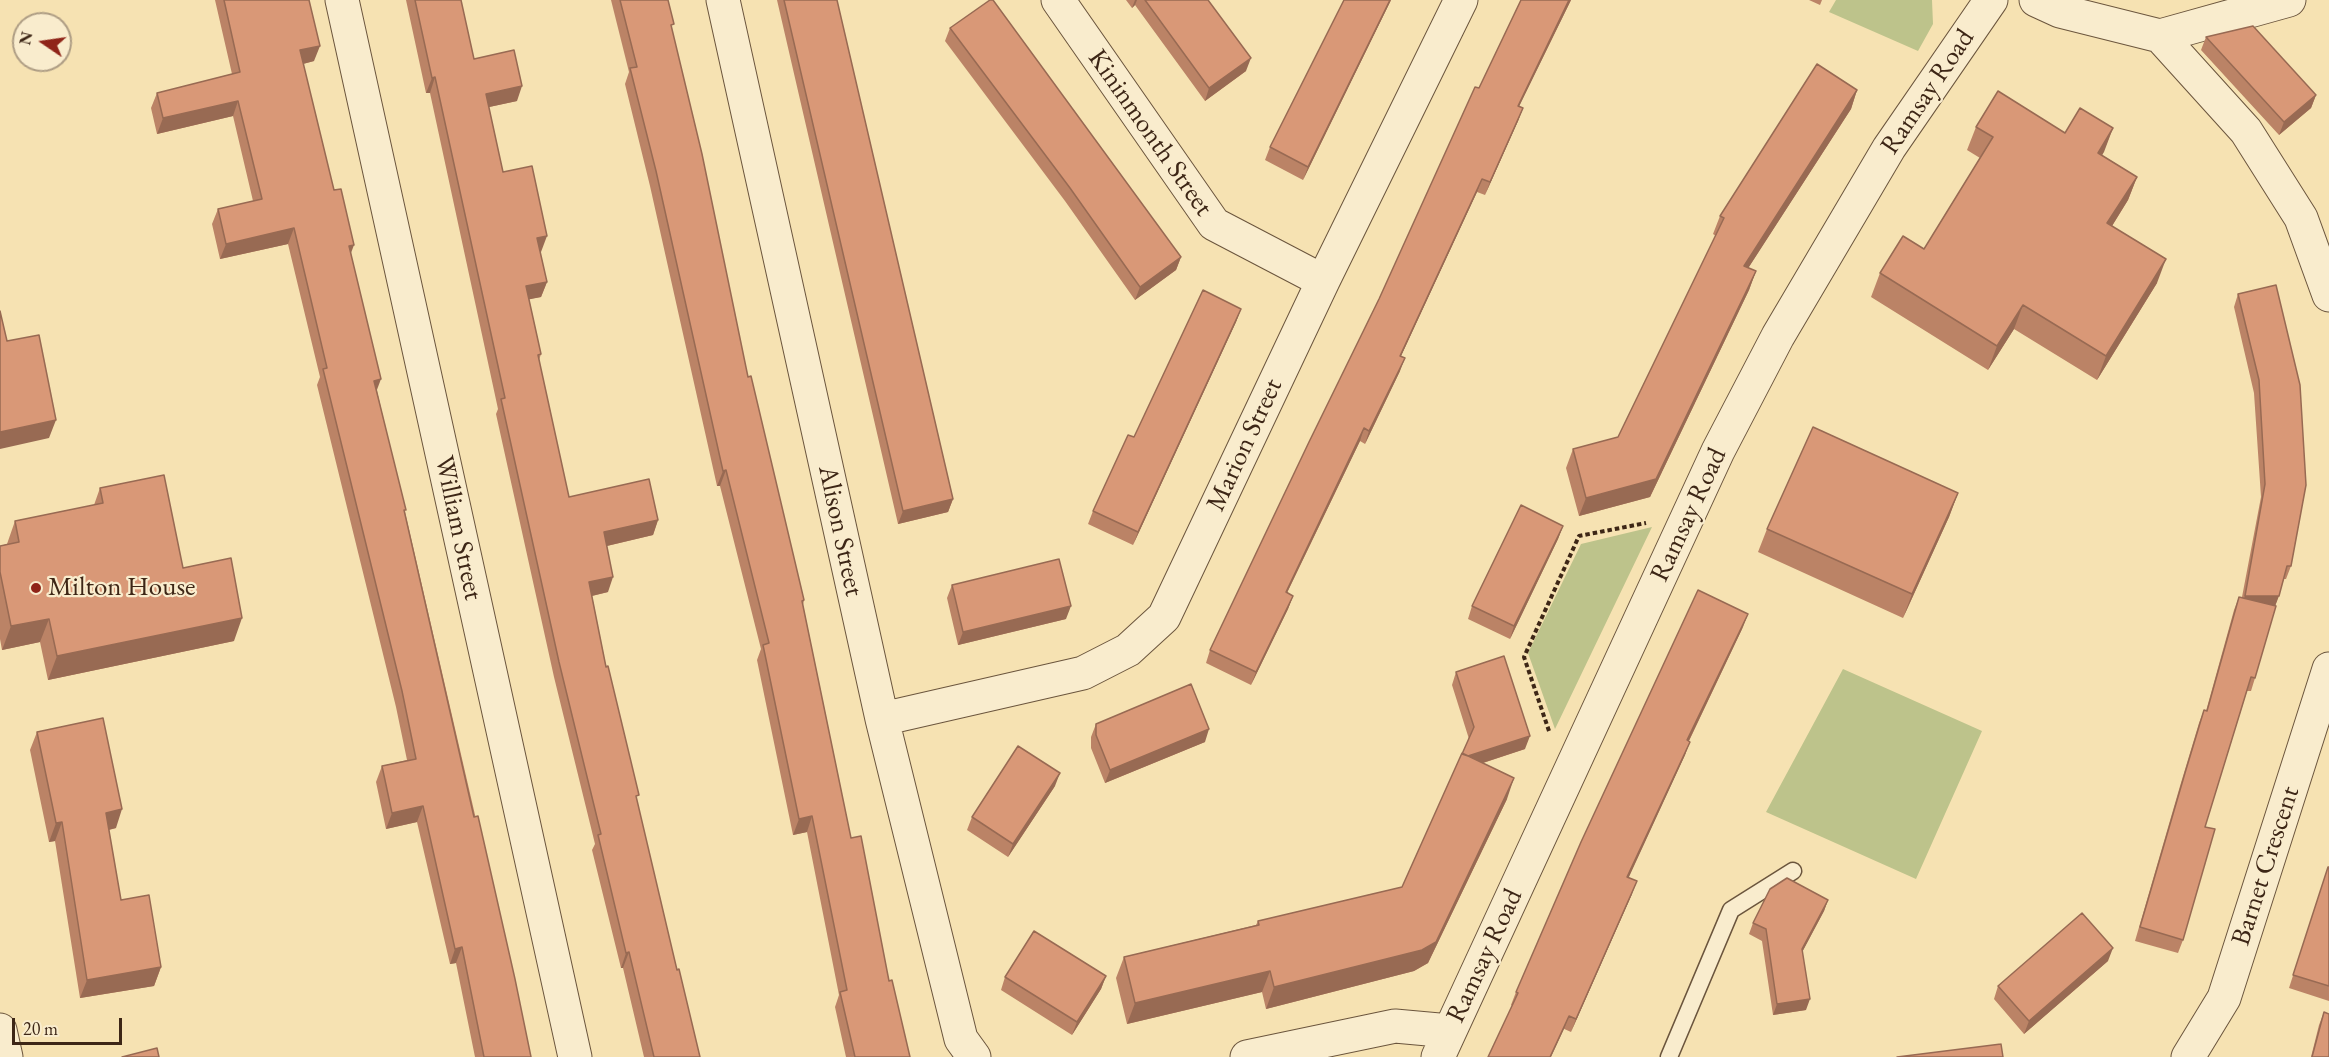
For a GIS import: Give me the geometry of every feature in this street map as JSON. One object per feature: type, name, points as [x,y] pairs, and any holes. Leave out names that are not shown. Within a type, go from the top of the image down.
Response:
[{"type":"street","name":"William Street","points":[[342,0],[575,1057]]},
{"type":"street","name":"Alison Street","points":[[723,0],[882,719],[961,1039],[974,1057]]},
{"type":"street","name":"Kininmonth Street","points":[[1058,0],[1214,224],[1323,281]]},
{"type":"street","name":"Marion Street","points":[[882,719],[1083,673],[1128,650],[1164,616],[1323,281],[1461,0]]},
{"type":"street","name":"Ramsay Road","points":[[1444,1044],[1689,515],[1778,336],[1889,148],[1991,0]]},
{"type":"street","points":[[2036,0],[2060,11],[2160,36],[2289,0]]},
{"type":"street","points":[[2160,36],[2246,130],[2301,218],[2329,295]]},
{"type":"street","name":"Barnet Crescent","points":[[2188,1057],[2224,998],[2329,669]]},
{"type":"street","points":[[1247,1057],[1395,1026],[1444,1044]]},
{"type":"street","points":[[0,1030],[6,1057]]},
{"type":"lane","points":[[1669,1057],[1731,910],[1793,871]]},
{"type":"path","points":[[1566,780],[1524,657],[1579,536],[1689,515]]},
{"type":"green space","points":[[1836,0],[1932,0],[1933,24],[1918,51],[1829,12]]},
{"type":"green space","points":[[1652,527],[1555,729],[1528,653],[1581,544]]},
{"type":"green space","points":[[1843,669],[1982,731],[1916,879],[1766,812]]},
{"type":"building","points":[[224,0],[309,0],[320,46],[300,50],[334,190],[341,189],[354,245],[349,246],[381,379],[374,381],[406,510],[404,510],[474,817],[478,816],[531,1057],[484,1057],[462,947],[455,949],[423,806],[392,813],[382,766],[416,759],[402,691],[323,369],[327,368],[294,228],[226,244],[218,209],[262,199],[238,101],[163,118],[157,93],[240,72]]},
{"type":"building","points":[[415,0],[461,0],[474,59],[514,50],[522,86],[486,94],[503,172],[532,166],[547,236],[537,238],[547,282],[526,286],[541,354],[538,355],[569,497],[649,479],[658,520],[604,532],[613,577],[589,582],[606,667],[608,666],[639,795],[636,796],[700,1057],[654,1057],[598,835],[601,834],[559,662],[501,399],[505,398],[435,77],[432,78]]},
{"type":"building","points":[[620,0],[668,0],[674,24],[671,25],[702,154],[748,377],[751,376],[804,600],[802,601],[851,838],[861,836],[889,981],[892,980],[910,1057],[855,1057],[840,992],[847,990],[812,816],[799,819],[763,645],[769,643],[726,470],[723,471],[656,171],[630,68],[637,67]]},
{"type":"building","points":[[784,0],[837,0],[953,499],[903,511]]},
{"type":"building","points":[[993,0],[1181,257],[1140,287],[1070,188],[950,28]]},
{"type":"building","points":[[1145,0],[1208,0],[1251,58],[1209,88]]},
{"type":"building","points":[[1344,0],[1390,0],[1308,167],[1270,147]]},
{"type":"building","points":[[1521,0],[1569,0],[1518,106],[1523,108],[1490,182],[1482,179],[1400,356],[1405,358],[1369,431],[1364,428],[1286,592],[1293,596],[1256,672],[1210,650],[1379,299],[1475,87],[1479,88]]},
{"type":"building","points":[[2253,26],[2316,95],[2284,122],[2206,37]]},
{"type":"building","points":[[1817,64],[1857,90],[1744,266],[1756,271],[1656,479],[1586,498],[1573,449],[1618,437],[1724,218],[1720,216]]},
{"type":"building","points":[[1998,91],[2065,133],[2080,108],[2113,128],[2098,153],[2137,177],[2107,223],[2166,259],[2106,356],[2023,305],[1997,346],[1880,273],[1903,236],[1924,249],[1993,137],[1976,127]]},
{"type":"building","points":[[2276,285],[2300,385],[2306,485],[2291,566],[2287,566],[2279,596],[2245,596],[2265,484],[2259,380],[2238,294]]},
{"type":"building","points":[[1203,290],[1241,309],[1138,532],[1093,511],[1128,435],[1134,437]]},
{"type":"building","points":[[0,311],[7,341],[39,335],[56,420],[0,432]]},
{"type":"building","points":[[1813,427],[1958,493],[1912,594],[1767,529]]},
{"type":"building","name":"Milton House","points":[[164,475],[183,568],[231,558],[242,618],[57,656],[49,619],[11,626],[0,572],[0,546],[19,542],[15,521],[103,503],[100,488]]},
{"type":"building","points":[[1521,505],[1563,526],[1514,626],[1472,606]]},
{"type":"building","points":[[1059,559],[1071,606],[963,632],[952,585]]},
{"type":"building","points":[[1698,590],[1748,614],[1687,740],[1690,742],[1627,877],[1637,881],[1576,1019],[1569,1016],[1550,1057],[1488,1057],[1518,993],[1516,992],[1581,842]]},
{"type":"building","points":[[2239,597],[2276,606],[2255,678],[2251,677],[2205,827],[2215,829],[2183,940],[2140,927],[2204,710],[2207,711]]},
{"type":"building","points":[[1504,656],[1530,736],[1468,756],[1462,754],[1474,727],[1456,672]]},
{"type":"building","points":[[1191,684],[1209,729],[1110,770],[1096,735],[1096,724]]},
{"type":"building","points":[[103,718],[122,809],[106,813],[121,900],[149,895],[161,967],[87,980],[62,822],[56,823],[37,732]]},
{"type":"building","points":[[1018,746],[1060,773],[1013,844],[972,817]]},
{"type":"building","points":[[1462,753],[1514,778],[1436,942],[1422,950],[1274,987],[1270,971],[1135,1003],[1124,957],[1259,925],[1258,921],[1402,887]]},
{"type":"building","points":[[2329,867],[2329,986],[2293,975]]},
{"type":"building","points":[[1787,878],[1828,900],[1802,949],[1810,999],[1777,1004],[1766,929],[1753,923],[1770,889]]},
{"type":"building","points":[[2082,913],[2113,948],[2029,1021],[1998,986]]},
{"type":"building","points":[[1034,931],[1106,976],[1077,1022],[1005,977]]},
{"type":"building","points":[[2324,1012],[2329,1014],[2329,1057],[2312,1057]]},
{"type":"building","points":[[2001,1044],[2003,1057],[1897,1057]]},
{"type":"building","points":[[157,1048],[159,1057],[122,1057]]},
{"type":"place","name":"Milton House","points":[[36,588]]}]
